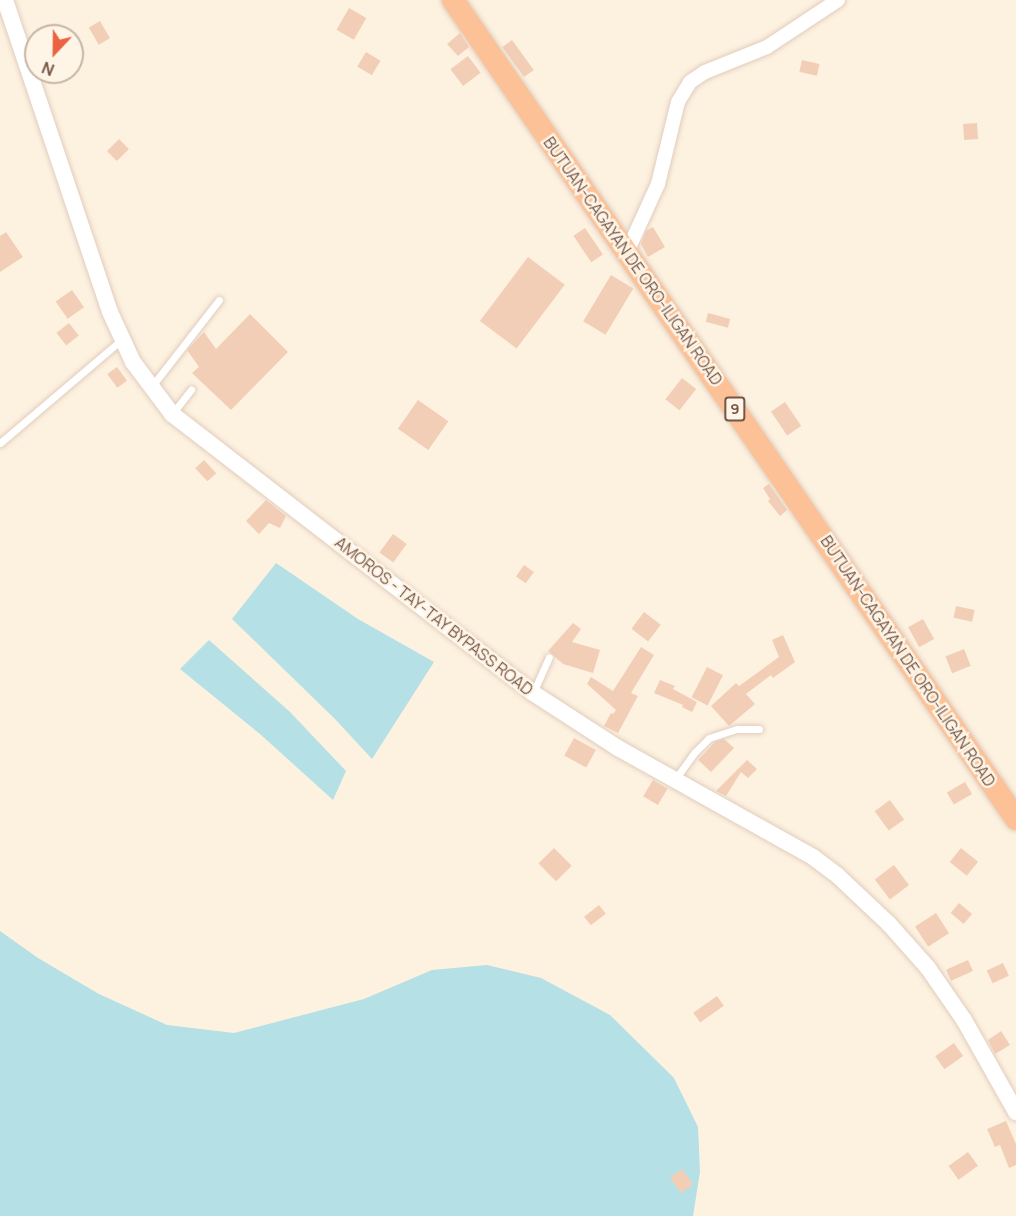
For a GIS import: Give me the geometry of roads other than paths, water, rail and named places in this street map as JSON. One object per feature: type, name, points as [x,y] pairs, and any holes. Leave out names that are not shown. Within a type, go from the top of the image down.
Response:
[{"type":"highway","name":"BUTUAN-CAGAYAN DE ORO-ILIGAN ROAD","points":[[453,0],[1016,819]]},
{"type":"street","name":"AMOROS - TAY-TAY BYPASS ROAD","points":[[5,0],[110,312],[122,339],[151,388],[172,414],[533,693],[618,748],[676,778],[813,857],[838,876],[889,924],[928,968],[964,1020],[1016,1112]]},
{"type":"street","points":[[627,252],[658,184],[678,102],[690,82],[705,72],[767,47],[838,0]]},
{"type":"lane","points":[[151,388],[219,300]]},
{"type":"lane","points":[[0,443],[122,339]]},
{"type":"lane","points":[[172,414],[192,390]]},
{"type":"lane","points":[[533,693],[549,657]]},
{"type":"lane","points":[[676,778],[693,753],[709,738],[737,729],[759,729]]},
{"type":"water","points":[[276,563],[358,619],[434,662],[372,759],[335,719],[232,619]]},
{"type":"water","points":[[209,640],[290,712],[346,771],[333,800],[260,734],[180,669]]},
{"type":"water","points":[[0,931],[38,958],[99,994],[167,1025],[234,1033],[364,999],[432,970],[487,965],[541,978],[610,1015],[674,1078],[698,1127],[700,1172],[693,1216],[0,1216]]}]
